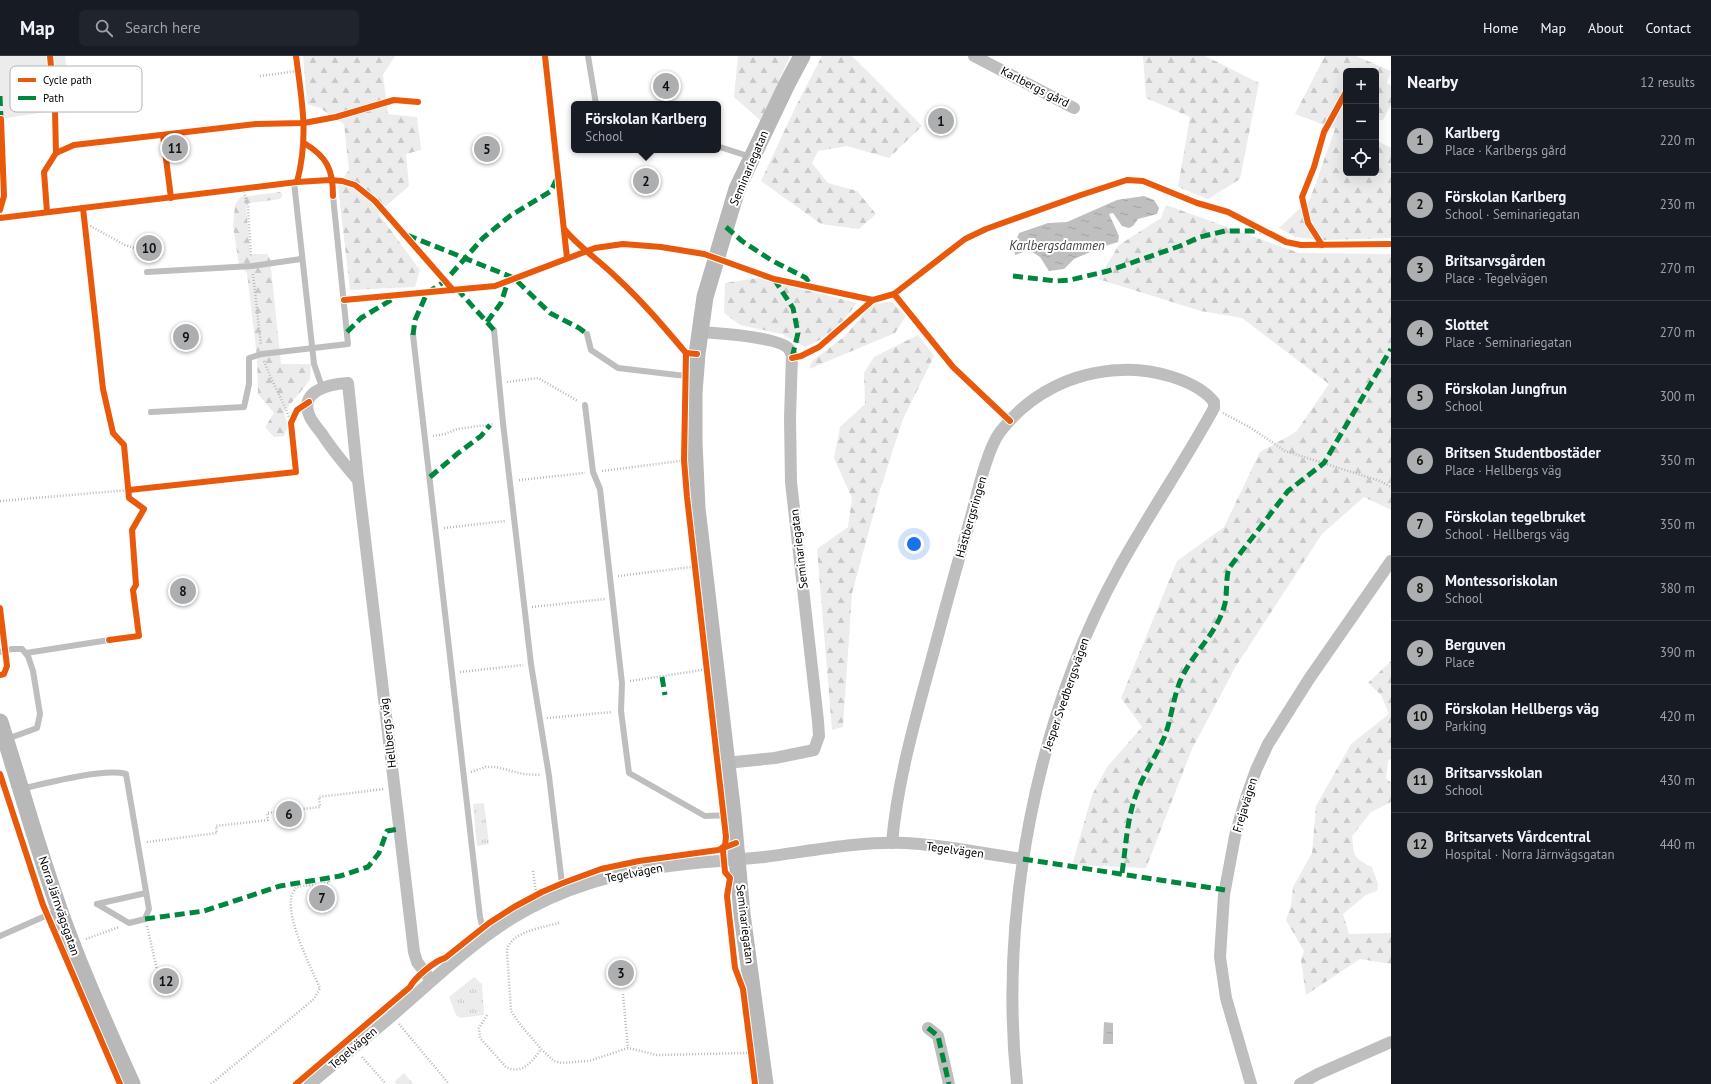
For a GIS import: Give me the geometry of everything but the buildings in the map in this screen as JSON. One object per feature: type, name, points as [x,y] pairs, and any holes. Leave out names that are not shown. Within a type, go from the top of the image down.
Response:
[{"type":"street","name":"Seminariegatan","points":[[765,1084],[742,914],[738,859],[695,483],[694,442],[696,376],[705,297],[737,189],[802,56]]},
{"type":"street","name":"Karlbergs gård","points":[[974,56],[1074,108]]},
{"type":"street","name":"Seminariegatan","points":[[701,332],[730,334],[773,341],[787,347],[792,355],[790,418],[791,482],[819,736],[814,750],[775,758],[726,763]]},
{"type":"street","name":"Hästbergsringen","points":[[892,843],[899,789],[910,741],[981,484],[993,446],[1000,432],[1030,402],[1047,390],[1065,381],[1107,370],[1130,369],[1162,374],[1201,390],[1214,402],[1214,407]]},
{"type":"street","name":"Hellbergs väg","points":[[322,387],[348,383],[358,480],[414,952],[417,962],[431,980]]},
{"type":"street","points":[[322,387],[312,395],[309,402],[308,409],[310,418],[332,450],[358,480]]},
{"type":"street","name":"Jesper Svedbergsvägen","points":[[1017,1084],[1012,1007],[1015,927],[1023,859],[1047,746],[1059,706],[1088,632],[1118,571],[1214,407]]},
{"type":"street","name":"Frejavägen","points":[[1251,1084],[1226,998],[1220,957],[1224,895],[1235,836],[1248,791],[1268,744],[1309,679],[1391,561]]},
{"type":"street","name":"Norra Järnvägsgatan","points":[[0,722],[59,909],[72,945],[98,1010],[132,1084]]},
{"type":"street","name":"Tegelvägen","points":[[310,1084],[431,980],[485,937],[512,919],[563,892],[592,882],[622,874],[684,864],[892,843],[925,845],[1023,859]]},
{"type":"street","points":[[928,1028],[938,1036],[949,1084]]},
{"type":"street","points":[[1300,1084],[1318,1074],[1391,1042]]},
{"type":"lane","points":[[588,56],[596,101]]},
{"type":"lane","points":[[721,148],[752,158]]},
{"type":"lane","points":[[294,182],[301,259],[314,364],[322,387]]},
{"type":"lane","points":[[152,412],[244,407],[249,384],[250,358],[262,354],[348,344],[333,196]]},
{"type":"lane","points":[[147,272],[252,266],[301,259]]},
{"type":"lane","points":[[494,330],[503,423],[531,664],[549,776],[563,892]]},
{"type":"lane","points":[[587,334],[591,350],[618,368],[696,376]]},
{"type":"lane","points":[[413,335],[426,437],[435,529],[480,917],[485,937]]},
{"type":"lane","points":[[585,405],[593,472],[600,489],[622,683],[622,711],[629,773],[705,816],[733,815]]},
{"type":"lane","points":[[26,653],[109,640]]},
{"type":"lane","points":[[0,652],[12,649],[22,650],[28,656],[33,671],[40,714],[37,728],[6,740]]},
{"type":"lane","points":[[21,789],[102,773],[120,772],[126,774],[149,909],[145,919],[129,923],[97,904],[146,893]]},
{"type":"lane","points":[[0,936],[59,909]]},
{"type":"path","points":[[297,64],[299,79]]},
{"type":"path","points":[[260,76],[298,71]]},
{"type":"path","points":[[236,190],[251,188]]},
{"type":"path","points":[[243,189],[248,207],[252,266],[262,354],[270,378],[286,406],[292,430]]},
{"type":"path","points":[[85,219],[86,230]]},
{"type":"path","points":[[85,219],[125,245],[147,252]]},
{"type":"path","points":[[499,383],[538,378],[585,405]]},
{"type":"path","points":[[291,423],[297,410],[309,402]]},
{"type":"path","points":[[1214,407],[1251,428],[1286,451],[1380,481],[1391,487]]},
{"type":"path","points":[[426,437],[445,434],[457,429],[503,423]]},
{"type":"path","points":[[684,453],[685,466]]},
{"type":"path","points":[[128,482],[129,498]]},
{"type":"path","points":[[0,501],[136,489]]},
{"type":"path","points":[[435,529],[515,520]]},
{"type":"path","points":[[609,576],[695,570],[694,559]]},
{"type":"path","points":[[525,608],[612,598]]},
{"type":"path","points":[[622,683],[707,673],[706,662]]},
{"type":"path","points":[[452,673],[531,664]]},
{"type":"path","points":[[539,719],[622,711]]},
{"type":"path","points":[[463,773],[496,767],[523,774],[549,776]]},
{"type":"path","points":[[154,841],[217,833],[216,826],[268,820],[267,813],[320,806],[318,797],[372,790]]},
{"type":"path","points":[[533,871],[536,895]]},
{"type":"path","points":[[211,1084],[314,999],[320,988],[298,937],[292,912],[291,898],[296,887],[329,883],[329,878]]},
{"type":"path","points":[[145,919],[158,974]]},
{"type":"path","points":[[72,945],[129,923]]},
{"type":"path","points":[[559,923],[524,932],[508,947],[511,1011],[541,1049],[554,1061],[562,1063],[589,1061],[628,1048],[657,1055],[751,1052]]},
{"type":"path","points":[[623,994],[628,1048]]},
{"type":"path","points":[[392,1015],[448,1084]]},
{"type":"path","points":[[487,1015],[479,1028],[480,1038],[506,1068],[512,1070],[523,1069],[535,1058],[541,1049]]},
{"type":"path","points":[[750,1045],[752,1060]]},
{"type":"path","points":[[354,1047],[386,1084]]},
{"type":"green space","points":[[0,56],[65,56],[66,66],[10,66],[10,112],[46,112],[0,119]]},
{"type":"green space","points":[[303,56],[395,56],[383,75],[388,114],[417,117],[421,150],[406,154],[409,186],[378,213],[420,270],[415,287],[350,290],[338,186],[349,170],[344,124],[320,108],[307,104]]},
{"type":"green space","points":[[738,56],[790,56],[761,121],[734,97]]},
{"type":"green space","points":[[822,56],[852,56],[922,126],[889,158],[847,146],[818,151],[812,163],[828,183],[857,191],[876,214],[859,229],[821,224],[761,181],[796,106]]},
{"type":"green space","points":[[1143,56],[1205,56],[1259,83],[1240,179],[1208,199],[1178,187],[1190,117],[1146,98]]},
{"type":"green space","points":[[1325,56],[1356,56],[1391,71],[1387,83],[1391,86],[1391,105],[1383,120],[1379,120],[1379,68],[1343,68],[1343,176],[1379,176],[1379,142],[1391,148],[1391,238],[1323,240],[1295,237],[1279,228],[1310,199],[1335,129],[1295,114]]},
{"type":"green space","points":[[280,192],[283,195],[280,199],[250,203],[246,205],[250,254],[267,254],[270,259],[281,364],[311,364],[310,380],[284,412],[288,426],[284,436],[274,437],[265,427],[274,413],[258,394],[257,357],[247,273],[239,265],[233,226],[235,205],[240,197]]},
{"type":"green space","points":[[1166,205],[1299,253],[1391,254],[1391,510],[1364,497],[1322,534],[1236,666],[1192,749],[1146,868],[1072,865],[1092,795],[1107,767],[1142,727],[1121,698],[1177,561],[1224,527],[1260,452],[1296,432],[1329,384],[1242,318],[1201,311],[1098,279],[1119,245],[1161,218]]},
{"type":"green space","points":[[757,278],[857,303],[834,329],[813,344],[805,347],[782,334],[740,325],[724,313],[725,283]]},
{"type":"green space","points":[[892,302],[906,316],[895,333],[809,369],[812,361],[845,336],[872,304]]},
{"type":"green space","points":[[918,335],[934,356],[903,419],[880,490],[852,593],[843,727],[832,730],[817,549],[848,527],[852,498],[834,458],[840,427],[865,404],[864,373],[874,357]]},
{"type":"green space","points":[[1391,661],[1391,758],[1388,761],[1386,778],[1391,783],[1391,802],[1371,812],[1352,836],[1353,848],[1356,856],[1358,859],[1372,867],[1378,884],[1377,891],[1366,895],[1343,914],[1349,934],[1391,933],[1391,964],[1360,959],[1306,995],[1301,960],[1304,951],[1286,920],[1291,906],[1293,887],[1312,853],[1316,806],[1351,744],[1389,714],[1381,695],[1368,683]]},
{"type":"green space","points":[[484,803],[489,844],[477,846],[473,804]]},
{"type":"green space","points":[[474,977],[482,984],[484,1015],[460,1018],[456,1015],[449,997]]},
{"type":"green space","points":[[404,1073],[413,1084],[397,1084],[394,1082]]},
{"type":"water","name":"Karlbergsdammen","points":[[1144,196],[1154,200],[1159,208],[1157,214],[1138,219],[1133,226],[1129,228],[1122,226],[1113,213],[1109,214],[1119,236],[1118,242],[1074,259],[1064,269],[1049,271],[1040,257],[1029,250],[1015,255],[1014,246],[1019,233],[1048,223],[1067,222],[1117,200]]},
{"type":"water","points":[[1104,1022],[1113,1023],[1113,1044],[1103,1044]]},
{"type":"marked path","points":[[0,96],[1,119]]},
{"type":"marked path","points":[[413,335],[415,320],[427,293],[445,281],[483,238],[510,216],[551,191],[557,178]]},
{"type":"marked path","points":[[726,227],[742,241],[771,260],[806,278],[812,288]]},
{"type":"marked path","points":[[1013,276],[1056,281],[1070,280],[1108,271],[1180,246],[1200,237],[1225,231],[1261,231]]},
{"type":"marked path","points":[[407,235],[514,278],[550,313],[579,328],[587,334]]},
{"type":"marked path","points":[[774,279],[793,308],[798,333],[792,358]]},
{"type":"marked path","points":[[487,322],[501,303],[508,281]]},
{"type":"marked path","points":[[457,289],[494,330]]},
{"type":"marked path","points":[[347,332],[361,318],[396,297]]},
{"type":"marked path","points":[[1122,873],[1129,821],[1137,792],[1164,738],[1182,677],[1192,659],[1216,626],[1220,617],[1225,602],[1229,568],[1288,491],[1324,463],[1391,349]]},
{"type":"marked path","points":[[430,477],[481,436],[490,425]]},
{"type":"marked path","points":[[662,677],[665,695]]},
{"type":"marked path","points":[[145,919],[204,911],[280,886],[340,876],[368,867],[379,853],[387,831],[399,829]]},
{"type":"marked path","points":[[1023,859],[1225,890]]},
{"type":"marked path","points":[[928,1028],[938,1036],[949,1084]]},
{"type":"cycle path","points":[[50,56],[51,66]]},
{"type":"cycle path","points":[[296,56],[304,134],[301,165],[297,182]]},
{"type":"cycle path","points":[[545,56],[567,258]]},
{"type":"cycle path","points":[[1322,245],[1308,223],[1302,197],[1314,167],[1324,132],[1343,97]]},
{"type":"cycle path","points":[[47,212],[44,172],[56,153],[74,145],[256,124],[304,123],[336,117],[394,100],[418,102]]},
{"type":"cycle path","points":[[55,112],[56,153]]},
{"type":"cycle path","points":[[0,210],[4,196],[1,119]]},
{"type":"cycle path","points":[[163,135],[171,198]]},
{"type":"cycle path","points":[[304,143],[318,153],[327,165],[332,178],[333,196]]},
{"type":"cycle path","points":[[0,218],[297,182],[330,180],[342,181],[355,185],[375,201],[453,290]]},
{"type":"cycle path","points":[[792,358],[801,356],[819,347],[873,300],[894,294],[965,239],[986,229],[1127,180],[1143,181],[1197,203],[1228,212],[1286,242],[1301,245],[1391,244]]},
{"type":"cycle path","points":[[83,208],[103,389],[113,433],[124,445],[129,498],[144,509],[132,530],[136,585],[133,590],[139,636],[109,640]]},
{"type":"cycle path","points":[[565,230],[577,243],[635,296],[686,353],[697,354]]},
{"type":"cycle path","points":[[344,300],[495,286],[595,248],[623,244],[661,247],[704,254],[774,279],[873,300]]},
{"type":"cycle path","points":[[894,294],[953,367],[1010,421]]},
{"type":"cycle path","points":[[686,353],[684,460],[726,837],[725,845],[722,848]]},
{"type":"cycle path","points":[[129,490],[296,472],[291,423],[297,410],[309,402]]},
{"type":"cycle path","points":[[0,608],[7,666],[4,674],[0,675]]},
{"type":"cycle path","points":[[0,774],[43,905],[120,1084]]},
{"type":"cycle path","points":[[296,1084],[410,987],[412,983],[426,970],[436,962],[445,958],[489,923],[514,907],[542,892],[601,869],[639,861],[718,850],[736,843]]},
{"type":"cycle path","points":[[722,848],[725,872],[730,878],[727,896],[735,968],[743,989],[755,1084]]},
{"type":"place","name":"Slottet","points":[[666,86]]},
{"type":"place","name":"Karlberg","points":[[941,121]]},
{"type":"place","name":"Britsarvsskolan","points":[[175,148]]},
{"type":"place","name":"Förskolan Jungfrun","points":[[487,149]]},
{"type":"place","name":"Förskolan Karlberg","points":[[646,181]]},
{"type":"place","name":"Förskolan Hellbergs väg","points":[[149,248]]},
{"type":"place","name":"Berguven","points":[[186,337]]},
{"type":"place","name":"Montessoriskolan","points":[[183,591]]},
{"type":"place","name":"Britsen Studentbostäder","points":[[289,814]]},
{"type":"place","name":"Förskolan tegelbruket","points":[[322,898]]},
{"type":"place","name":"Britsarvsgården","points":[[621,973]]},
{"type":"place","name":"Britsarvets Vårdcentral","points":[[166,981]]}]
